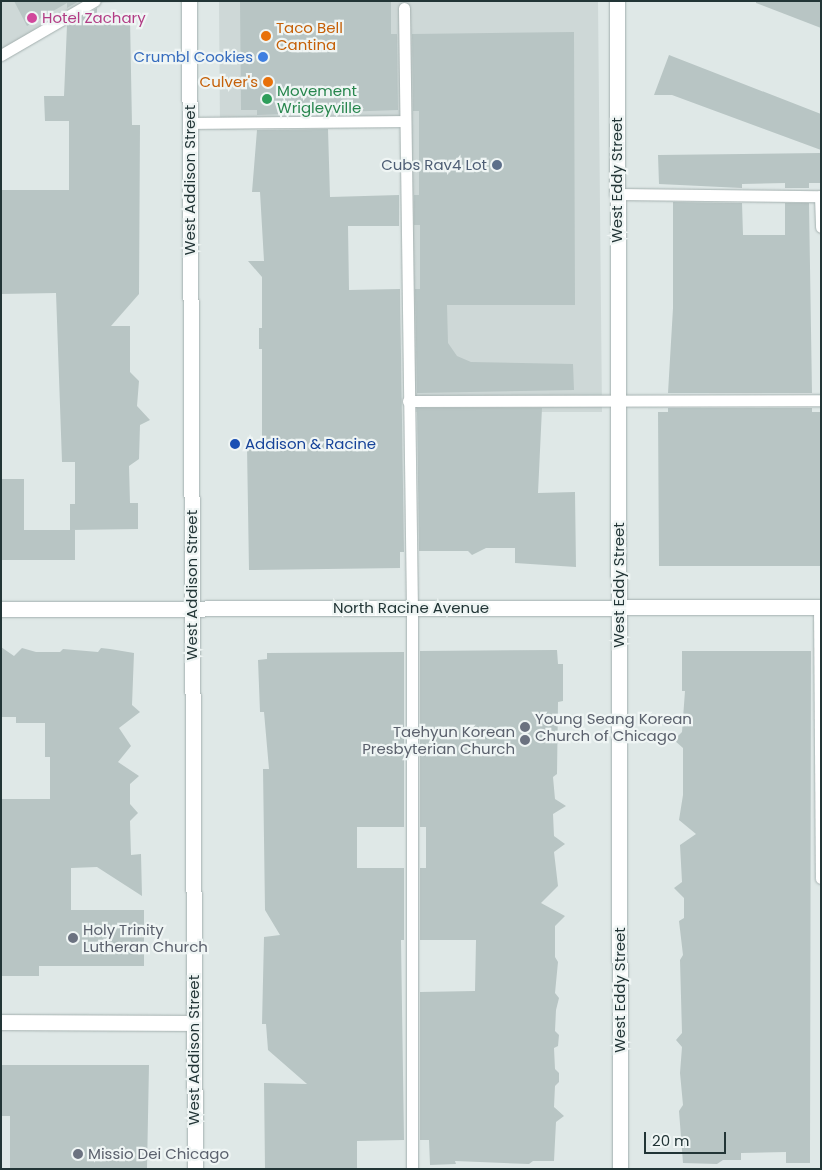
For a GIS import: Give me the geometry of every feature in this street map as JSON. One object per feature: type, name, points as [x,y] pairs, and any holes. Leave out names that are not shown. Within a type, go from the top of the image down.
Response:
[{"type":"street","name":"West Addison Street","points":[[189,1],[195,1169]]},
{"type":"street","name":"West Eddy Street","points":[[616,1],[620,1169]]},
{"type":"street","name":"North Racine Avenue","points":[[1,609],[820,607]]},
{"type":"street","points":[[1,1022],[194,1022]]},
{"type":"lane","points":[[1,55],[94,1]]},
{"type":"lane","points":[[404,8],[404,121],[412,608],[412,1169]]},
{"type":"lane","points":[[190,122],[404,121]]},
{"type":"lane","points":[[617,194],[820,196],[821,227]]},
{"type":"lane","points":[[408,401],[821,400]]},
{"type":"lane","points":[[820,607],[821,878]]},
{"type":"shaded area","points":[[1,1],[143,1],[101,3],[1,61]]},
{"type":"shaded area","points":[[219,1],[598,1],[602,412],[412,412],[411,125],[220,130]]},
{"type":"building","name":"Hotel Zachary","points":[[14,1],[79,1],[67,8],[67,3],[27,26]]},
{"type":"building","points":[[240,1],[391,1],[391,34],[397,34],[398,110],[257,115],[257,110],[241,110]]},
{"type":"building","points":[[756,1],[821,1],[821,28],[756,3]]},
{"type":"building","points":[[97,8],[97,18],[130,18],[132,125],[140,125],[139,294],[111,326],[130,326],[130,372],[139,381],[137,406],[150,420],[140,425],[139,459],[129,466],[130,503],[138,503],[138,529],[70,530],[70,504],[75,504],[75,462],[62,462],[56,293],[1,294],[1,190],[69,190],[69,121],[45,121],[44,96],[64,96],[67,25]]},
{"type":"building","name":"Cubs Rav4 Lot","points":[[574,32],[575,305],[447,305],[448,343],[457,356],[471,362],[573,364],[574,390],[417,393],[415,289],[420,289],[420,225],[414,225],[414,195],[419,195],[419,111],[413,111],[412,34]]},
{"type":"building","points":[[669,55],[821,114],[821,150],[672,95],[654,95]]},
{"type":"building","points":[[328,129],[330,197],[399,195],[399,226],[348,226],[349,290],[400,289],[404,552],[400,552],[400,568],[249,570],[247,447],[262,447],[262,349],[259,349],[259,328],[262,328],[262,277],[248,261],[264,261],[260,192],[252,192],[257,130]]},
{"type":"building","points":[[821,153],[821,183],[809,183],[809,188],[785,188],[785,183],[742,184],[742,188],[659,184],[658,155]]},
{"type":"building","points":[[673,202],[742,203],[743,235],[785,235],[785,203],[809,203],[812,393],[668,393],[673,308]]},
{"type":"building","points":[[417,408],[542,408],[538,493],[575,492],[576,567],[515,563],[515,548],[486,548],[472,555],[468,551],[419,551]]},
{"type":"building","points":[[668,408],[812,408],[812,412],[821,412],[821,566],[659,566],[658,412],[668,412]]},
{"type":"building","points":[[1,479],[24,479],[24,530],[75,530],[75,560],[1,560]]},
{"type":"building","points":[[1,647],[14,656],[22,648],[36,652],[60,652],[63,649],[98,652],[101,648],[134,653],[132,705],[140,712],[119,728],[131,746],[118,762],[139,776],[130,784],[130,804],[138,813],[130,821],[131,855],[141,854],[142,896],[97,867],[71,868],[71,910],[144,910],[144,966],[39,966],[39,976],[1,976],[1,799],[50,799],[50,757],[45,757],[45,723],[16,723],[16,717],[1,717]]},
{"type":"building","points":[[557,650],[558,664],[563,664],[563,701],[558,702],[557,774],[553,777],[555,799],[566,806],[553,814],[554,836],[565,844],[554,852],[558,886],[541,903],[565,916],[555,926],[555,957],[558,962],[555,993],[559,998],[556,1010],[555,1031],[559,1035],[558,1046],[554,1048],[555,1069],[559,1073],[559,1082],[555,1086],[554,1107],[564,1116],[556,1122],[554,1161],[533,1161],[529,1164],[455,1161],[456,1164],[430,1165],[429,1140],[420,1140],[420,992],[475,991],[476,940],[420,940],[420,868],[426,868],[426,827],[420,827],[420,651]]},
{"type":"building","points":[[682,651],[811,651],[810,1163],[786,1163],[786,1152],[741,1153],[741,1160],[723,1160],[717,1164],[683,1163],[679,1111],[683,1105],[680,1073],[682,1047],[676,1040],[682,1033],[680,960],[683,955],[679,921],[684,918],[684,898],[674,888],[682,882],[680,845],[696,834],[679,820],[683,795],[683,748],[674,740],[682,732],[685,691],[682,691]]},
{"type":"building","points":[[404,652],[404,827],[357,827],[357,868],[404,868],[404,940],[401,940],[404,1140],[357,1141],[357,1169],[265,1169],[264,1083],[307,1084],[268,1050],[266,1024],[262,1024],[264,937],[280,935],[265,910],[263,769],[269,769],[264,712],[260,712],[258,660],[267,659],[267,653]]},
{"type":"building","points":[[1,1065],[149,1065],[147,1169],[10,1169],[10,1116],[1,1116]]},
{"type":"place","name":"Hotel Zachary","points":[[32,18]]},
{"type":"place","name":"Taco Bell Cantina","points":[[266,36]]},
{"type":"place","name":"Crumbl Cookies","points":[[263,57]]},
{"type":"place","name":"Culver's","points":[[268,82]]},
{"type":"place","name":"Movement Wrigleyville","points":[[267,99]]},
{"type":"place","name":"Cubs Rav4 Lot","points":[[497,165]]},
{"type":"place","name":"Addison & Racine","points":[[235,444]]},
{"type":"place","name":"Young Seang Korean Church of Chicago","points":[[525,727]]},
{"type":"place","name":"Taehyun Korean Presbyterian Church","points":[[525,740]]},
{"type":"place","name":"Holy Trinity Lutheran Church","points":[[73,938]]},
{"type":"place","name":"Missio Dei Chicago","points":[[78,1154]]}]
